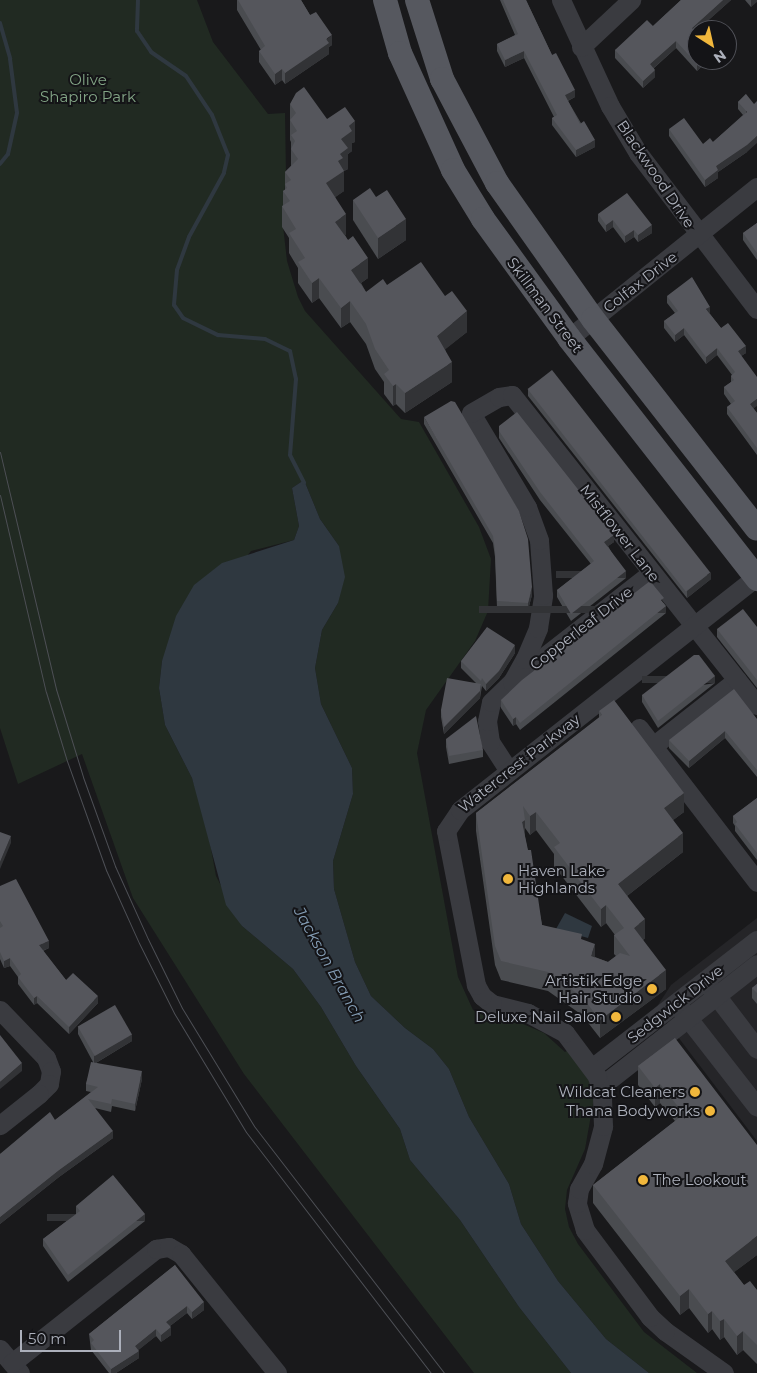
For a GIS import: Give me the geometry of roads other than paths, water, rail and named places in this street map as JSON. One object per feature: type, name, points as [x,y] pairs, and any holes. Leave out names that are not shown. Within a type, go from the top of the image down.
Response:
[{"type":"main road","points":[[387,7],[417,3]]},
{"type":"main road","name":"Skillman Street","points":[[417,3],[442,79],[497,183],[593,319],[757,529]]},
{"type":"main road","name":"Skillman Street","points":[[387,7],[400,54],[453,170],[483,219],[569,338],[757,577]]},
{"type":"street","name":"Blackwood Drive","points":[[561,0],[581,48],[638,153],[698,236],[757,309]]},
{"type":"street","points":[[581,48],[631,0]]},
{"type":"street","name":"Colfax Drive","points":[[569,338],[757,187]]},
{"type":"street","name":"Mistflower Lane","points":[[512,682],[538,628],[543,595],[540,540],[527,507],[471,412],[499,397],[512,395],[693,627],[757,705]]},
{"type":"street","name":"Copperleaf Drive","points":[[509,771],[490,742],[487,721],[491,702],[512,682],[651,573]]},
{"type":"street","name":"Watercrest Parkway","points":[[724,1373],[665,1331],[650,1317],[585,1230],[579,1217],[579,1189],[593,1164],[603,1126],[600,1086],[593,1067],[565,1034],[528,1013],[492,1004],[482,996],[476,985],[446,830],[453,816],[757,577]]},
{"type":"street","points":[[653,746],[736,680]]},
{"type":"street","points":[[639,728],[751,861],[757,882]]},
{"type":"street","name":"Sedgwick Drive","points":[[593,1067],[757,940]]},
{"type":"street","name":"Sedgwick Drive","points":[[600,1086],[757,964]]},
{"type":"street","points":[[705,981],[757,1049]]},
{"type":"street","points":[[676,1003],[757,1107]]},
{"type":"street","points":[[0,1010],[46,1058],[51,1071],[44,1089],[0,1125]]},
{"type":"street","points":[[10,1362],[156,1249],[169,1246],[181,1254],[277,1373]]},
{"type":"water","points":[[304,480],[320,519],[339,546],[345,577],[338,603],[322,630],[315,668],[321,704],[352,768],[353,794],[333,861],[334,889],[355,962],[371,996],[405,1028],[433,1049],[449,1069],[469,1117],[509,1184],[521,1224],[558,1281],[606,1339],[649,1373],[571,1373],[519,1307],[460,1220],[410,1160],[400,1129],[356,1066],[321,1007],[293,969],[242,926],[226,905],[192,778],[165,725],[159,688],[162,661],[176,616],[194,585],[222,563],[294,540],[299,526],[292,488]]},
{"type":"water","points":[[565,913],[592,926],[588,938],[556,929]]},
{"type":"waterway","name":"Jackson Branch","points":[[138,0],[137,31],[151,52],[186,76],[212,115],[228,155],[224,173],[189,237],[177,270],[174,305],[183,318],[218,335],[265,339],[290,351],[296,379],[290,455],[304,483]]},
{"type":"waterway","points":[[0,23],[10,59],[17,113],[8,154],[0,164]]},
{"type":"tram line","points":[[0,452],[56,689],[83,777],[115,866],[148,939],[182,1008],[254,1126],[444,1373]]},
{"type":"tram line","points":[[0,495],[46,692],[67,761],[106,870],[139,943],[174,1013],[246,1132],[431,1373]]},
{"type":"place","name":"Haven Lake Highlands","points":[[508,879]]},
{"type":"place","name":"Artistik Edge Hair Studio","points":[[652,989]]},
{"type":"place","name":"Deluxe Nail Salon","points":[[616,1017]]},
{"type":"place","name":"Wildcat Cleaners","points":[[695,1092]]},
{"type":"place","name":"Thana Bodyworks","points":[[710,1111]]},
{"type":"place","name":"The Lookout","points":[[643,1180]]},
{"type":"park label","name":"Olive Shapiro Park","points":[[88,88]]}]
